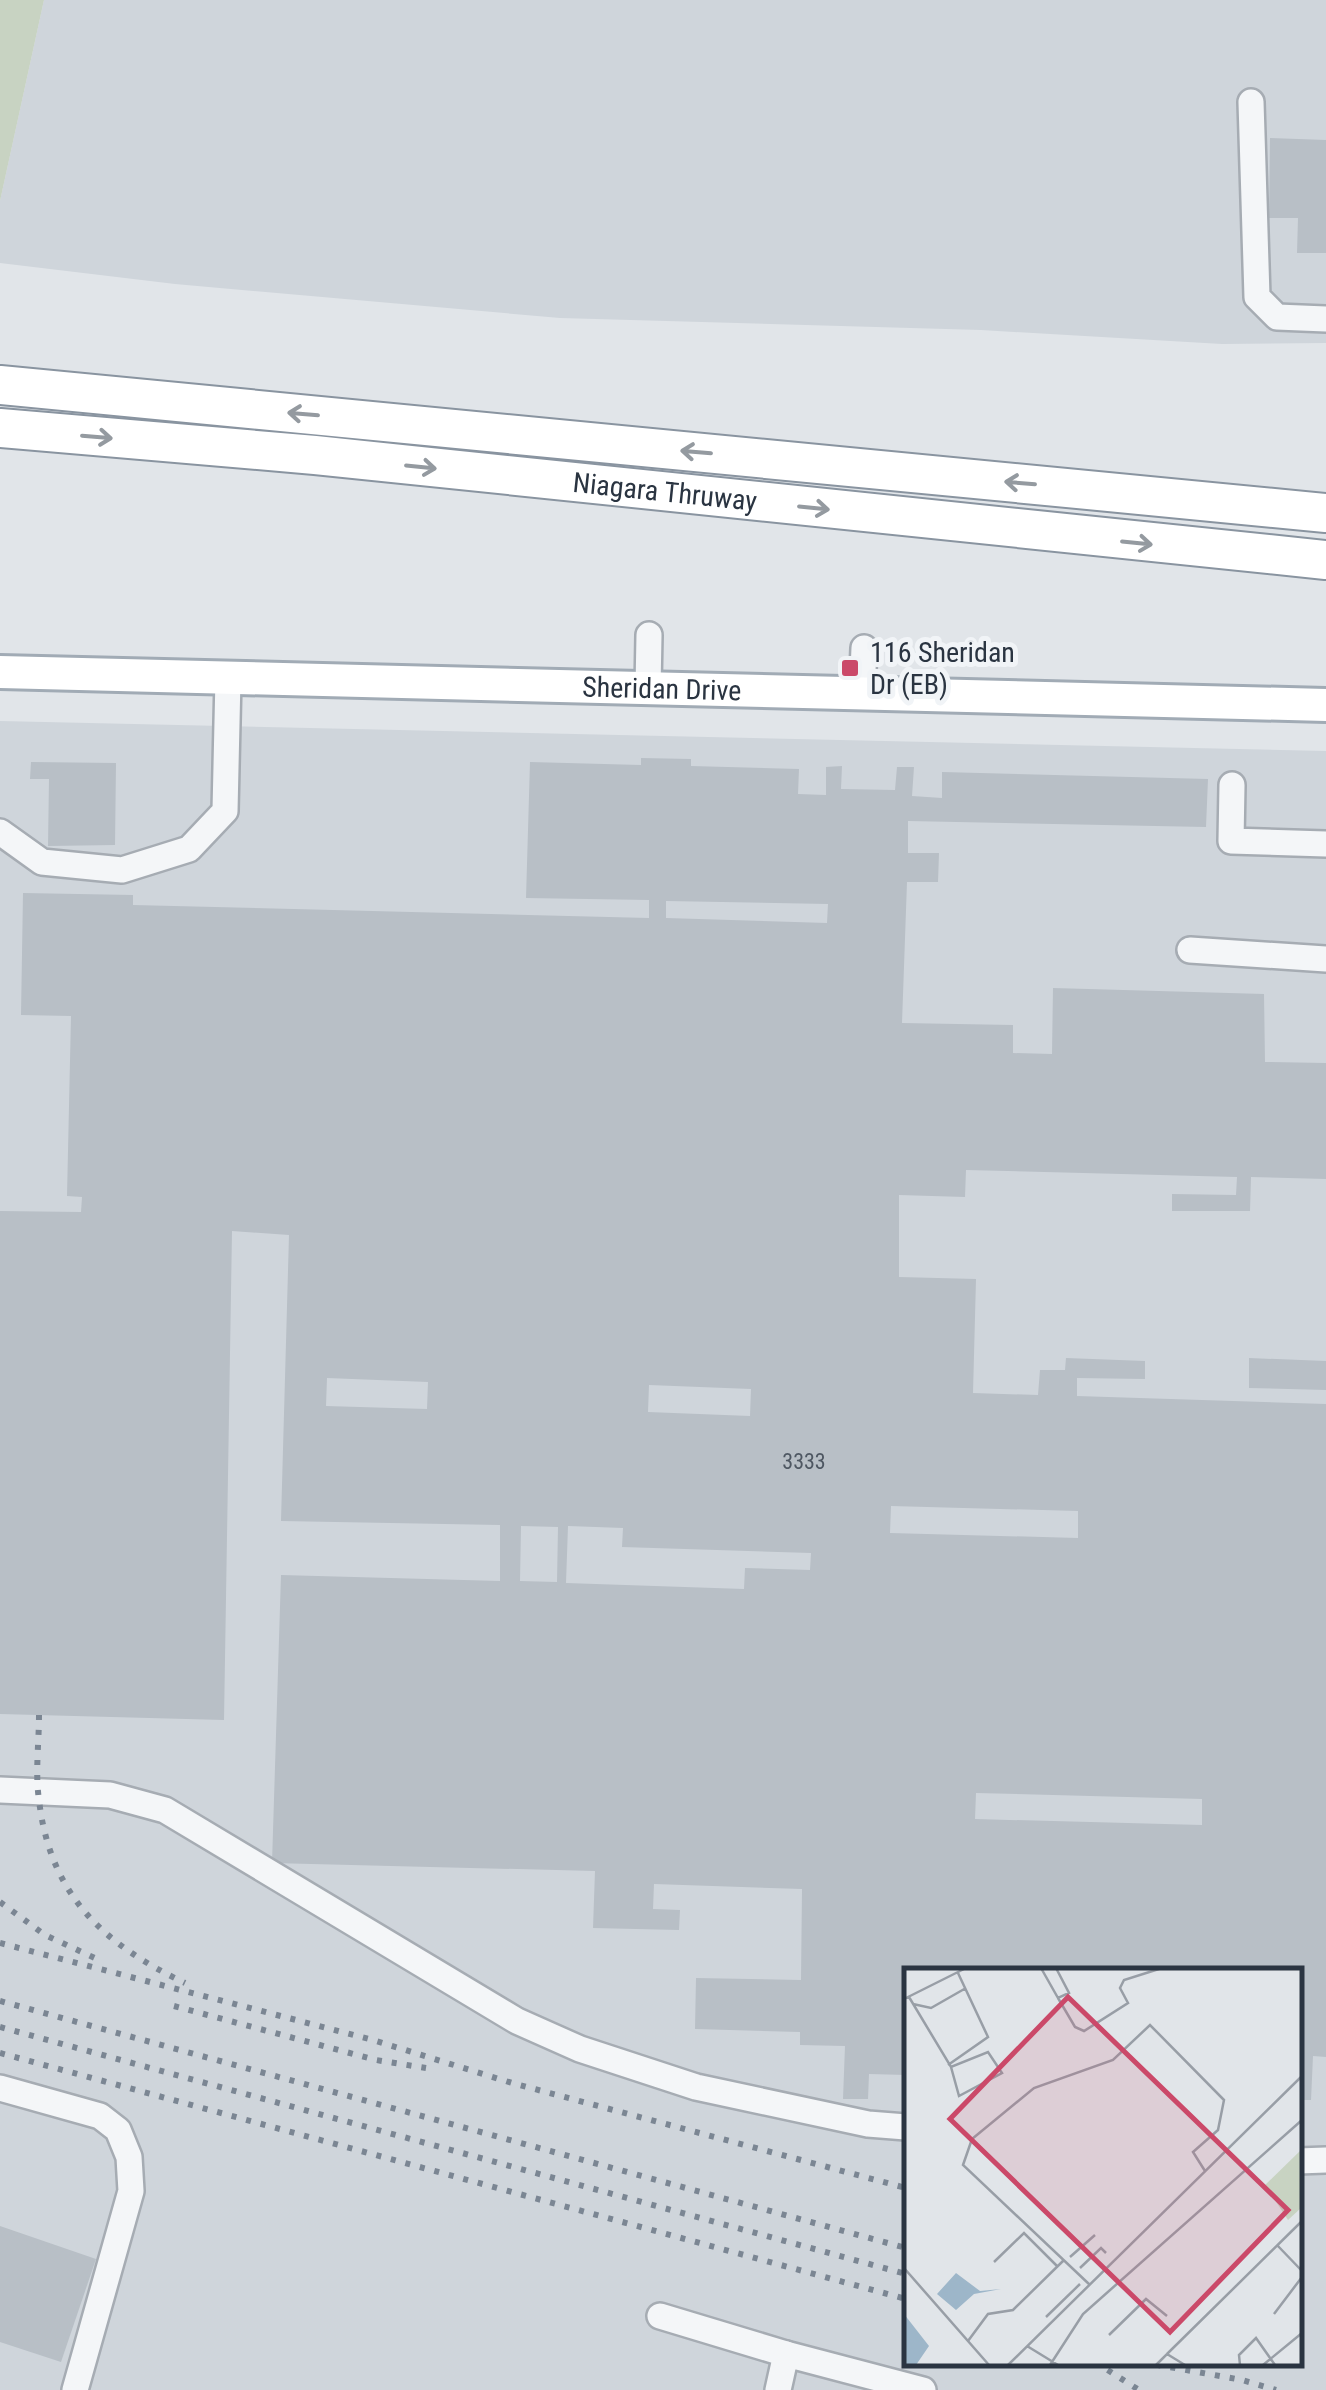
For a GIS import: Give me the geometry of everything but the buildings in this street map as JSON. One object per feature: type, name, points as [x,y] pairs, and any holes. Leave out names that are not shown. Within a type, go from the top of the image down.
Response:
[{"type":"highway","name":"Niagara Thruway","points":[[0,385],[1326,513]]},
{"type":"highway","name":"Niagara Thruway","points":[[0,428],[315,455],[1326,560]]},
{"type":"main road","name":"Sheridan Drive","points":[[0,672],[1326,705]]},
{"type":"lane","points":[[1250,102],[1256,297],[1277,317],[1326,319]]},
{"type":"lane","points":[[648,688],[649,635]]},
{"type":"lane","points":[[862,694],[864,648]]},
{"type":"lane","points":[[0,832],[42,862],[122,870],[189,849],[225,812],[228,678]]},
{"type":"lane","points":[[1232,784],[1231,841],[1326,844]]},
{"type":"lane","points":[[1190,950],[1326,959]]},
{"type":"lane","points":[[0,1790],[110,1795],[166,1810],[516,2021],[580,2049],[696,2087],[868,2124],[904,2127]]},
{"type":"lane","points":[[0,2088],[100,2116],[118,2130],[129,2157],[131,2191],[75,2390]]},
{"type":"lane","points":[[1301,2161],[1326,2160]]},
{"type":"lane","points":[[660,2316],[923,2390]]},
{"type":"lane","points":[[778,2390],[786,2354]]},
{"type":"shaded area","points":[[44,0],[1326,0],[1326,343],[1222,344],[981,330],[560,318],[175,284],[0,263],[0,201]]},
{"type":"shaded area","points":[[0,721],[1326,751],[1326,2390],[0,2390]]},
{"type":"green space","points":[[0,0],[44,0],[0,201]]},
{"type":"railway","points":[[39,1715],[39,1800],[45,1834],[68,1889],[106,1933],[185,1983]]},
{"type":"railway","points":[[0,1902],[45,1935],[97,1959]]},
{"type":"railway","points":[[0,1943],[373,2040],[512,2083],[904,2187]]},
{"type":"railway","points":[[0,2001],[904,2247]]},
{"type":"railway","points":[[174,2006],[376,2060],[426,2068]]},
{"type":"railway","points":[[0,2027],[904,2273]]},
{"type":"railway","points":[[0,2053],[904,2298]]},
{"type":"railway","points":[[1100,2365],[1139,2390]]},
{"type":"railway","points":[[1158,2365],[1276,2390]]},
{"type":"place","name":"116 Sheridan Dr (EB)","points":[[850,668]]}]
